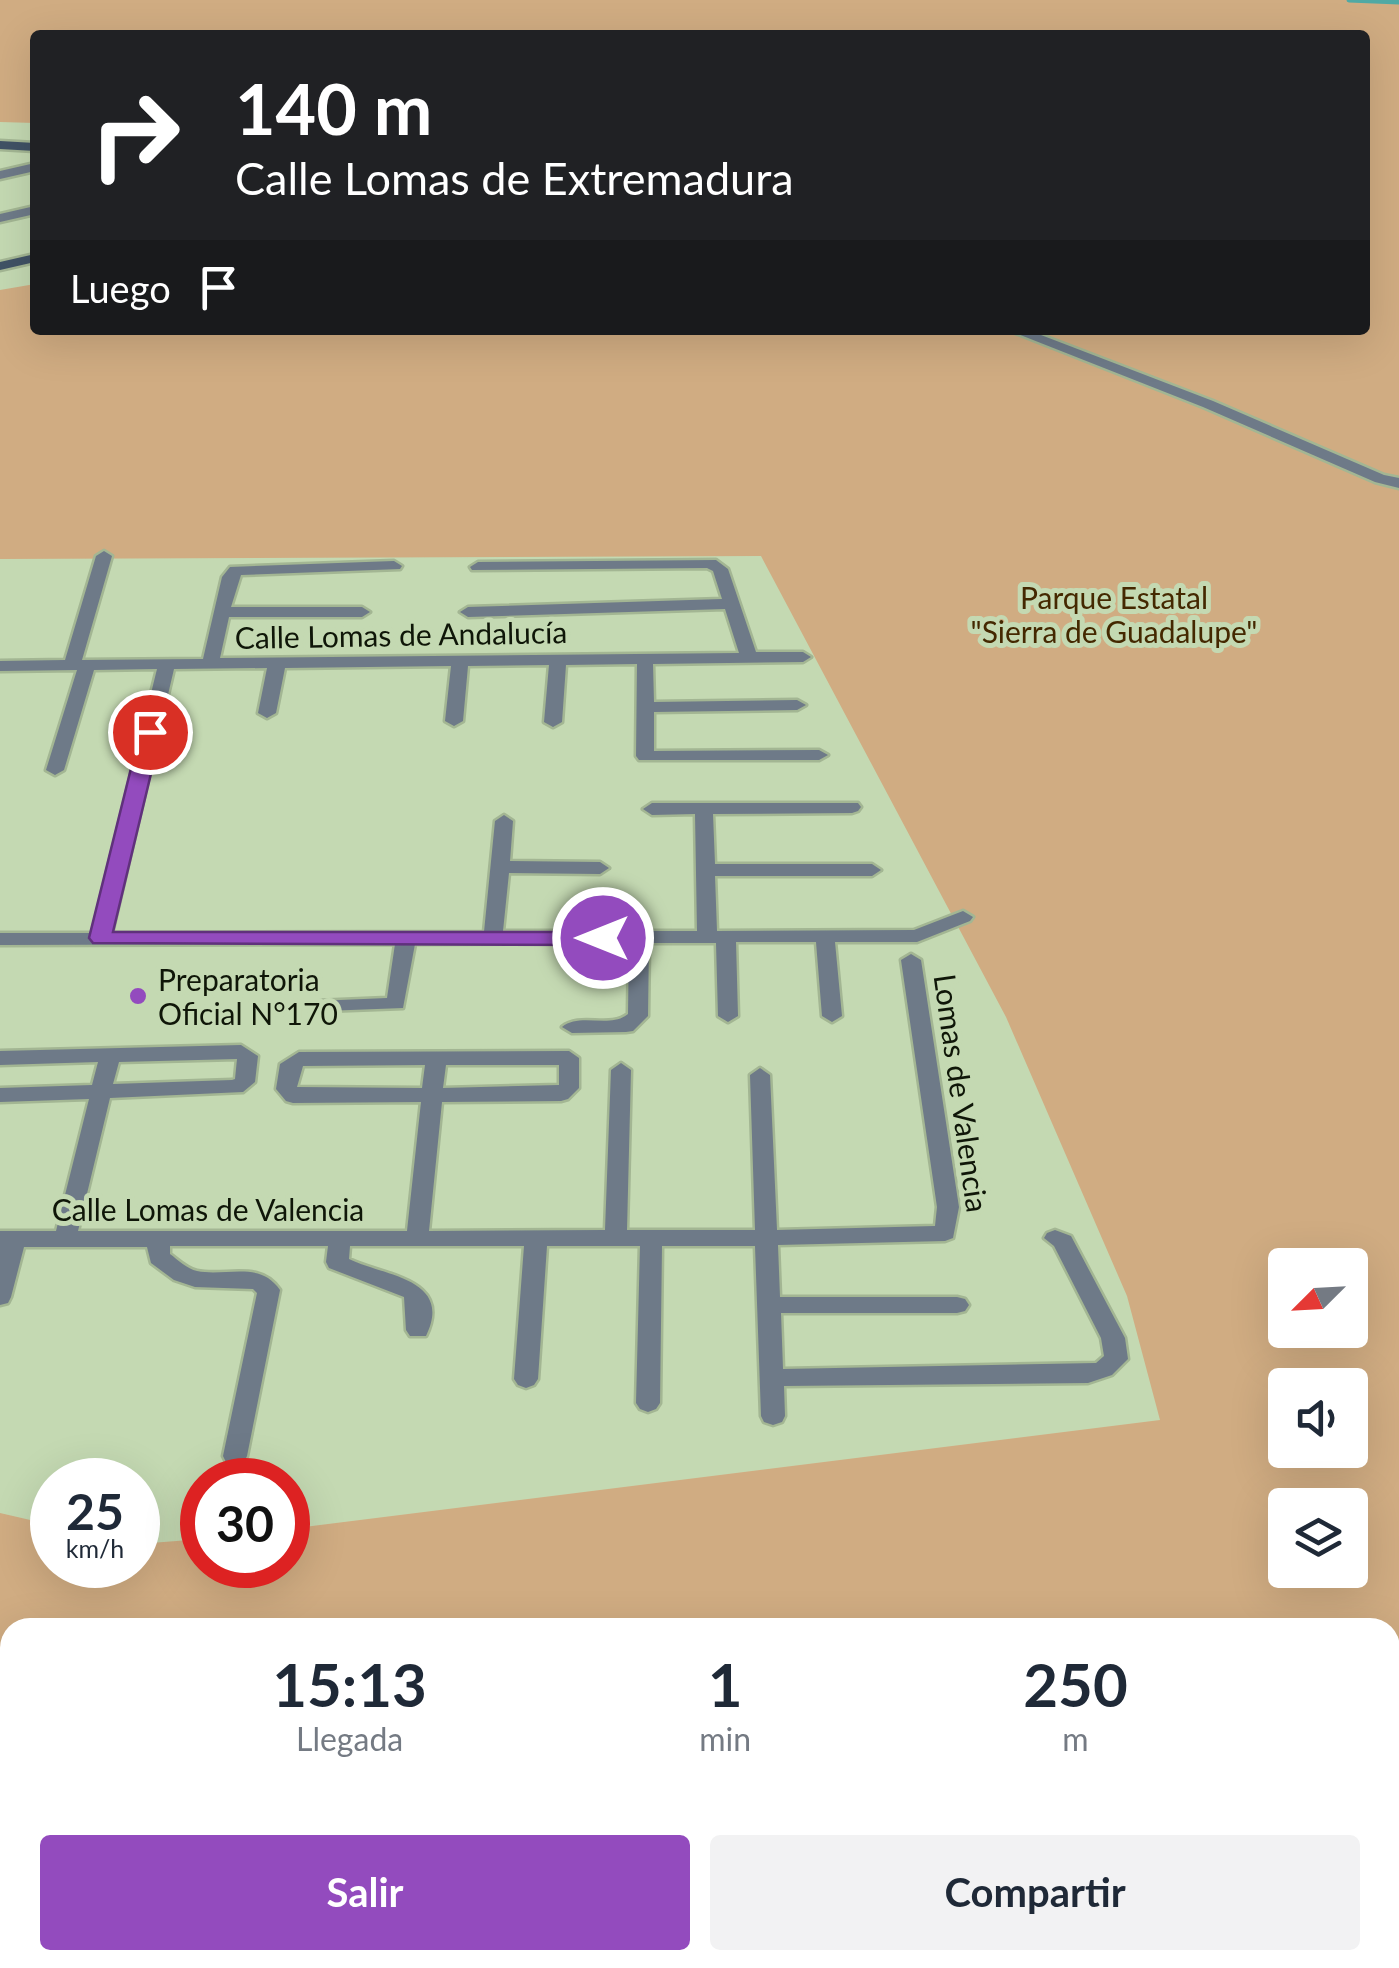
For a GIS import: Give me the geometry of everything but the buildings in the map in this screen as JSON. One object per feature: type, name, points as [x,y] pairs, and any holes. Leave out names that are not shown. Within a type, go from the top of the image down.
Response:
[{"type":"street","points":[[0,146],[30,146]]},
{"type":"street","points":[[0,174],[30,168]]},
{"type":"street","points":[[0,218],[30,211]]},
{"type":"street","points":[[0,256],[30,249]]},
{"type":"street","points":[[0,266],[30,259]]},
{"type":"street","points":[[1029,335],[1208,404],[1380,479],[1399,483]]},
{"type":"street","points":[[54,770],[104,556]]},
{"type":"street","points":[[478,567],[710,563],[720,569],[749,658]]},
{"type":"street","points":[[210,664],[230,576],[242,568],[394,566]]},
{"type":"street","points":[[468,612],[732,604]]},
{"type":"street","points":[[221,612],[362,612]]},
{"type":"street","name":"Calle Lomas de Andalucía","points":[[0,666],[803,657]]},
{"type":"street","points":[[645,659],[643,753],[650,758],[819,755]]},
{"type":"street","points":[[553,722],[558,660]]},
{"type":"street","points":[[454,721],[460,661]]},
{"type":"street","points":[[267,713],[277,663]]},
{"type":"street","points":[[100,938],[167,664]]},
{"type":"street","points":[[644,707],[796,705]]},
{"type":"street","points":[[652,809],[852,807]]},
{"type":"street","points":[[704,808],[705,870],[728,1016]]},
{"type":"street","points":[[493,938],[504,821]]},
{"type":"street","points":[[500,867],[600,868]]},
{"type":"street","points":[[705,870],[872,870]]},
{"type":"street","points":[[0,939],[917,936],[963,917]]},
{"type":"street","points":[[825,937],[832,1016]]},
{"type":"street","points":[[324,1005],[396,1004],[406,938]]},
{"type":"street","points":[[572,1027],[633,1023],[638,1016],[639,938]]},
{"type":"street","name":"Lomas de Valencia","points":[[911,960],[948,1207],[946,1233]]},
{"type":"street","points":[[0,1058],[242,1052],[248,1056],[244,1082],[236,1087],[0,1094]]},
{"type":"street","points":[[65,1238],[110,1055]]},
{"type":"street","points":[[417,1238],[436,1058]]},
{"type":"street","points":[[569,1058],[569,1088],[562,1094],[432,1094],[293,1096],[286,1089],[292,1060],[569,1058]]},
{"type":"street","points":[[616,1238],[621,1070]]},
{"type":"street","points":[[760,1074],[773,1416]]},
{"type":"street","name":"Calle Lomas de Valencia","points":[[8,1239],[766,1238],[946,1233]]},
{"type":"street","points":[[158,1237],[159,1256],[186,1277],[251,1280],[263,1282],[269,1290],[235,1456]]},
{"type":"street","points":[[340,1238],[337,1262],[350,1271],[409,1288],[417,1298],[418,1330]]},
{"type":"street","points":[[526,1379],[536,1238]]},
{"type":"street","points":[[648,1403],[651,1238]]},
{"type":"street","points":[[771,1378],[1088,1374],[1104,1369],[1116,1359],[1113,1338],[1063,1242],[1055,1238]]},
{"type":"street","points":[[0,1297],[8,1239]]},
{"type":"street","points":[[770,1305],[957,1305]]},
{"type":"green space","name":"Parque Estatal \"Sierra de Guadalupe\"","points":[[0,0],[1399,0],[1399,1618],[0,1618],[0,1513],[30,1520],[30,1588],[160,1588],[160,1542],[180,1541],[180,1588],[310,1588],[310,1526],[1160,1420],[1127,1296],[1006,1017],[761,556],[0,559],[0,290],[30,285],[30,335],[1370,335],[1370,30],[30,30],[30,123],[0,122]]},
{"type":"waterway","points":[[1349,0],[1399,2]]},
{"type":"place","name":"Preparatoria Oficial N°170","points":[[138,996]]},
{"type":"route","points":[[150,732],[100,938],[603,938]]}]
